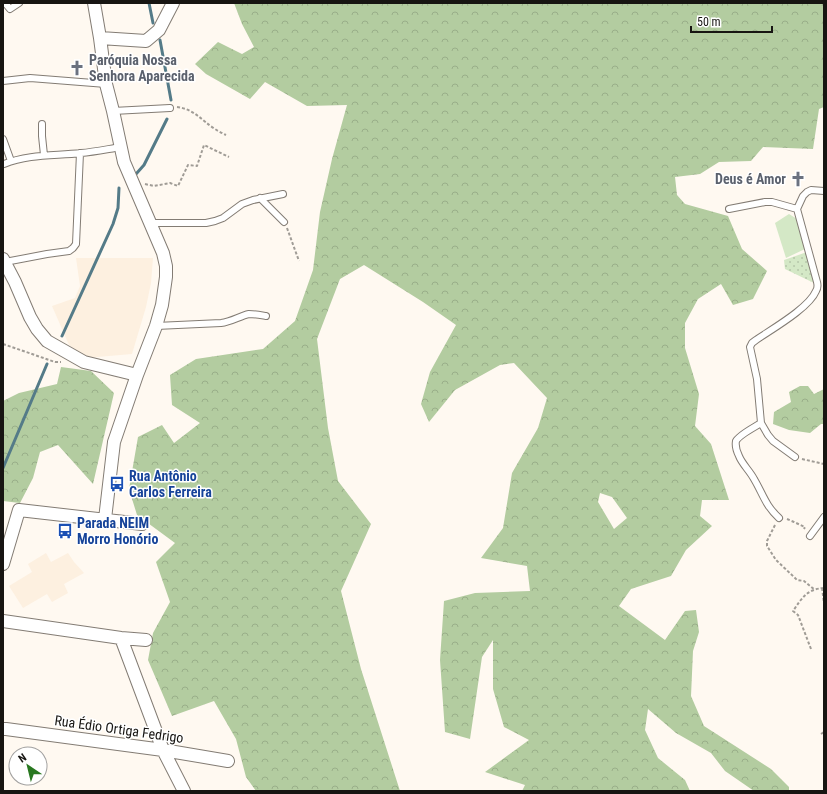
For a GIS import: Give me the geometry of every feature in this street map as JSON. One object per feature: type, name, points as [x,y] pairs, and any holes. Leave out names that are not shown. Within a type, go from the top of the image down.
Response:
[{"type":"street","points":[[94,3],[106,84],[124,162],[163,253],[166,266],[162,305],[156,326],[114,442],[105,519]]},
{"type":"street","points":[[100,38],[146,41],[159,30],[173,3]]},
{"type":"street","points":[[4,260],[30,317],[37,329],[47,341],[84,362],[137,375]]},
{"type":"street","points":[[3,564],[18,510],[142,524]]},
{"type":"street","points":[[3,621],[121,638],[146,640]]},
{"type":"street","points":[[121,638],[163,750],[184,791]]},
{"type":"street","name":"Rua Édio Ortiga Fedrigo","points":[[4,729],[163,750],[228,761]]},
{"type":"lane","points":[[5,3],[10,9],[19,3]]},
{"type":"lane","points":[[3,81],[30,78],[106,84]]},
{"type":"lane","points":[[113,111],[170,108]]},
{"type":"lane","points":[[42,124],[44,155]]},
{"type":"lane","points":[[3,139],[7,163],[44,155],[80,154],[121,147]]},
{"type":"lane","points":[[4,260],[69,251],[76,244],[80,154]]},
{"type":"lane","points":[[795,457],[768,435],[761,423],[757,379],[750,347],[756,340],[798,312],[816,293],[818,288],[817,282],[797,209],[803,196],[807,192],[811,190],[824,191]]},
{"type":"lane","points":[[150,223],[206,223],[223,218],[242,204],[260,198],[283,194]]},
{"type":"lane","points":[[260,198],[284,222]]},
{"type":"lane","points":[[729,209],[772,202],[797,209]]},
{"type":"lane","points":[[156,326],[222,323],[251,314],[266,316]]},
{"type":"lane","points":[[761,423],[740,437],[736,442],[736,449],[739,457],[754,478],[764,499],[779,518]]},
{"type":"lane","points":[[810,536],[824,517]]},
{"type":"path","points":[[170,108],[186,108],[196,113],[215,129],[226,135]]},
{"type":"path","points":[[131,179],[154,186],[170,183],[178,186],[188,164],[197,166],[204,145],[229,157]]},
{"type":"path","points":[[284,222],[299,260]]},
{"type":"path","points":[[3,344],[55,362],[62,362]]},
{"type":"path","points":[[795,457],[824,464]]},
{"type":"path","points":[[810,536],[802,535],[805,527],[779,518],[767,541],[767,546],[776,560],[794,578],[804,581],[814,590]]},
{"type":"path","points":[[811,649],[801,620],[793,611],[802,597],[808,592],[814,590],[823,588],[824,603]]},
{"type":"shaded area","points":[[76,258],[153,258],[151,283],[146,307],[132,354],[86,358],[69,345],[52,306],[75,298],[80,286]]},
{"type":"shaded area","points":[[46,553],[51,562],[68,553],[84,573],[64,584],[68,593],[52,602],[47,594],[23,608],[9,586],[32,572],[28,564]]},
{"type":"green space","points":[[234,3],[824,3],[824,107],[819,109],[813,149],[763,147],[751,161],[719,162],[700,174],[675,177],[677,195],[685,204],[728,216],[742,249],[767,271],[753,299],[733,305],[721,284],[698,299],[685,323],[685,348],[699,394],[695,426],[711,444],[729,500],[702,500],[700,516],[712,526],[686,550],[671,576],[631,589],[619,606],[665,640],[685,611],[696,610],[699,632],[693,651],[691,696],[704,726],[771,769],[789,787],[789,791],[754,791],[725,771],[711,753],[676,733],[648,709],[645,730],[658,758],[685,780],[690,791],[522,791],[525,785],[485,772],[529,740],[504,727],[493,689],[493,640],[482,657],[470,739],[445,732],[440,660],[444,601],[475,593],[530,591],[527,566],[481,558],[503,528],[512,473],[538,428],[547,398],[514,363],[500,365],[455,390],[429,422],[421,404],[430,372],[456,325],[423,302],[364,265],[340,279],[317,339],[328,428],[338,481],[371,524],[341,591],[361,669],[400,791],[256,791],[246,777],[236,739],[214,701],[172,716],[148,660],[153,633],[170,602],[156,562],[175,543],[137,515],[129,489],[138,437],[162,425],[174,443],[200,423],[172,405],[170,375],[196,359],[263,349],[295,321],[313,270],[320,212],[332,159],[347,105],[307,106],[265,82],[250,99],[206,74],[195,64],[218,42],[242,54],[254,47],[242,24]],"holes":[[[600,493],[612,497],[627,518],[614,529],[598,502]]]},
{"type":"green space","points":[[789,214],[797,219],[805,249],[786,258],[775,223]]},
{"type":"green space","points":[[807,252],[814,283],[785,269],[784,260]]},
{"type":"green space","points":[[61,367],[91,371],[114,393],[93,484],[58,445],[40,452],[33,478],[20,503],[3,501],[3,401],[19,393],[57,384]]},
{"type":"green space","points":[[800,386],[808,386],[814,394],[824,389],[824,424],[821,424],[810,433],[789,430],[773,424],[774,412],[791,402],[789,392]]},
{"type":"waterway","points":[[149,3],[153,23]]},
{"type":"waterway","points":[[160,40],[171,100]]},
{"type":"waterway","points":[[136,174],[144,165],[167,119]]},
{"type":"waterway","points":[[62,336],[113,224],[118,208],[119,188]]},
{"type":"waterway","points":[[3,468],[47,364]]},
{"type":"place","name":"Paróquia Nossa Senhora Aparecida","points":[[77,68]]},
{"type":"place","name":"Deus é Amor","points":[[798,179]]},
{"type":"place","name":"Rua Antônio Carlos Ferreira","points":[[117,484]]},
{"type":"place","name":"Parada NEIM Morro Honório","points":[[65,531]]}]
